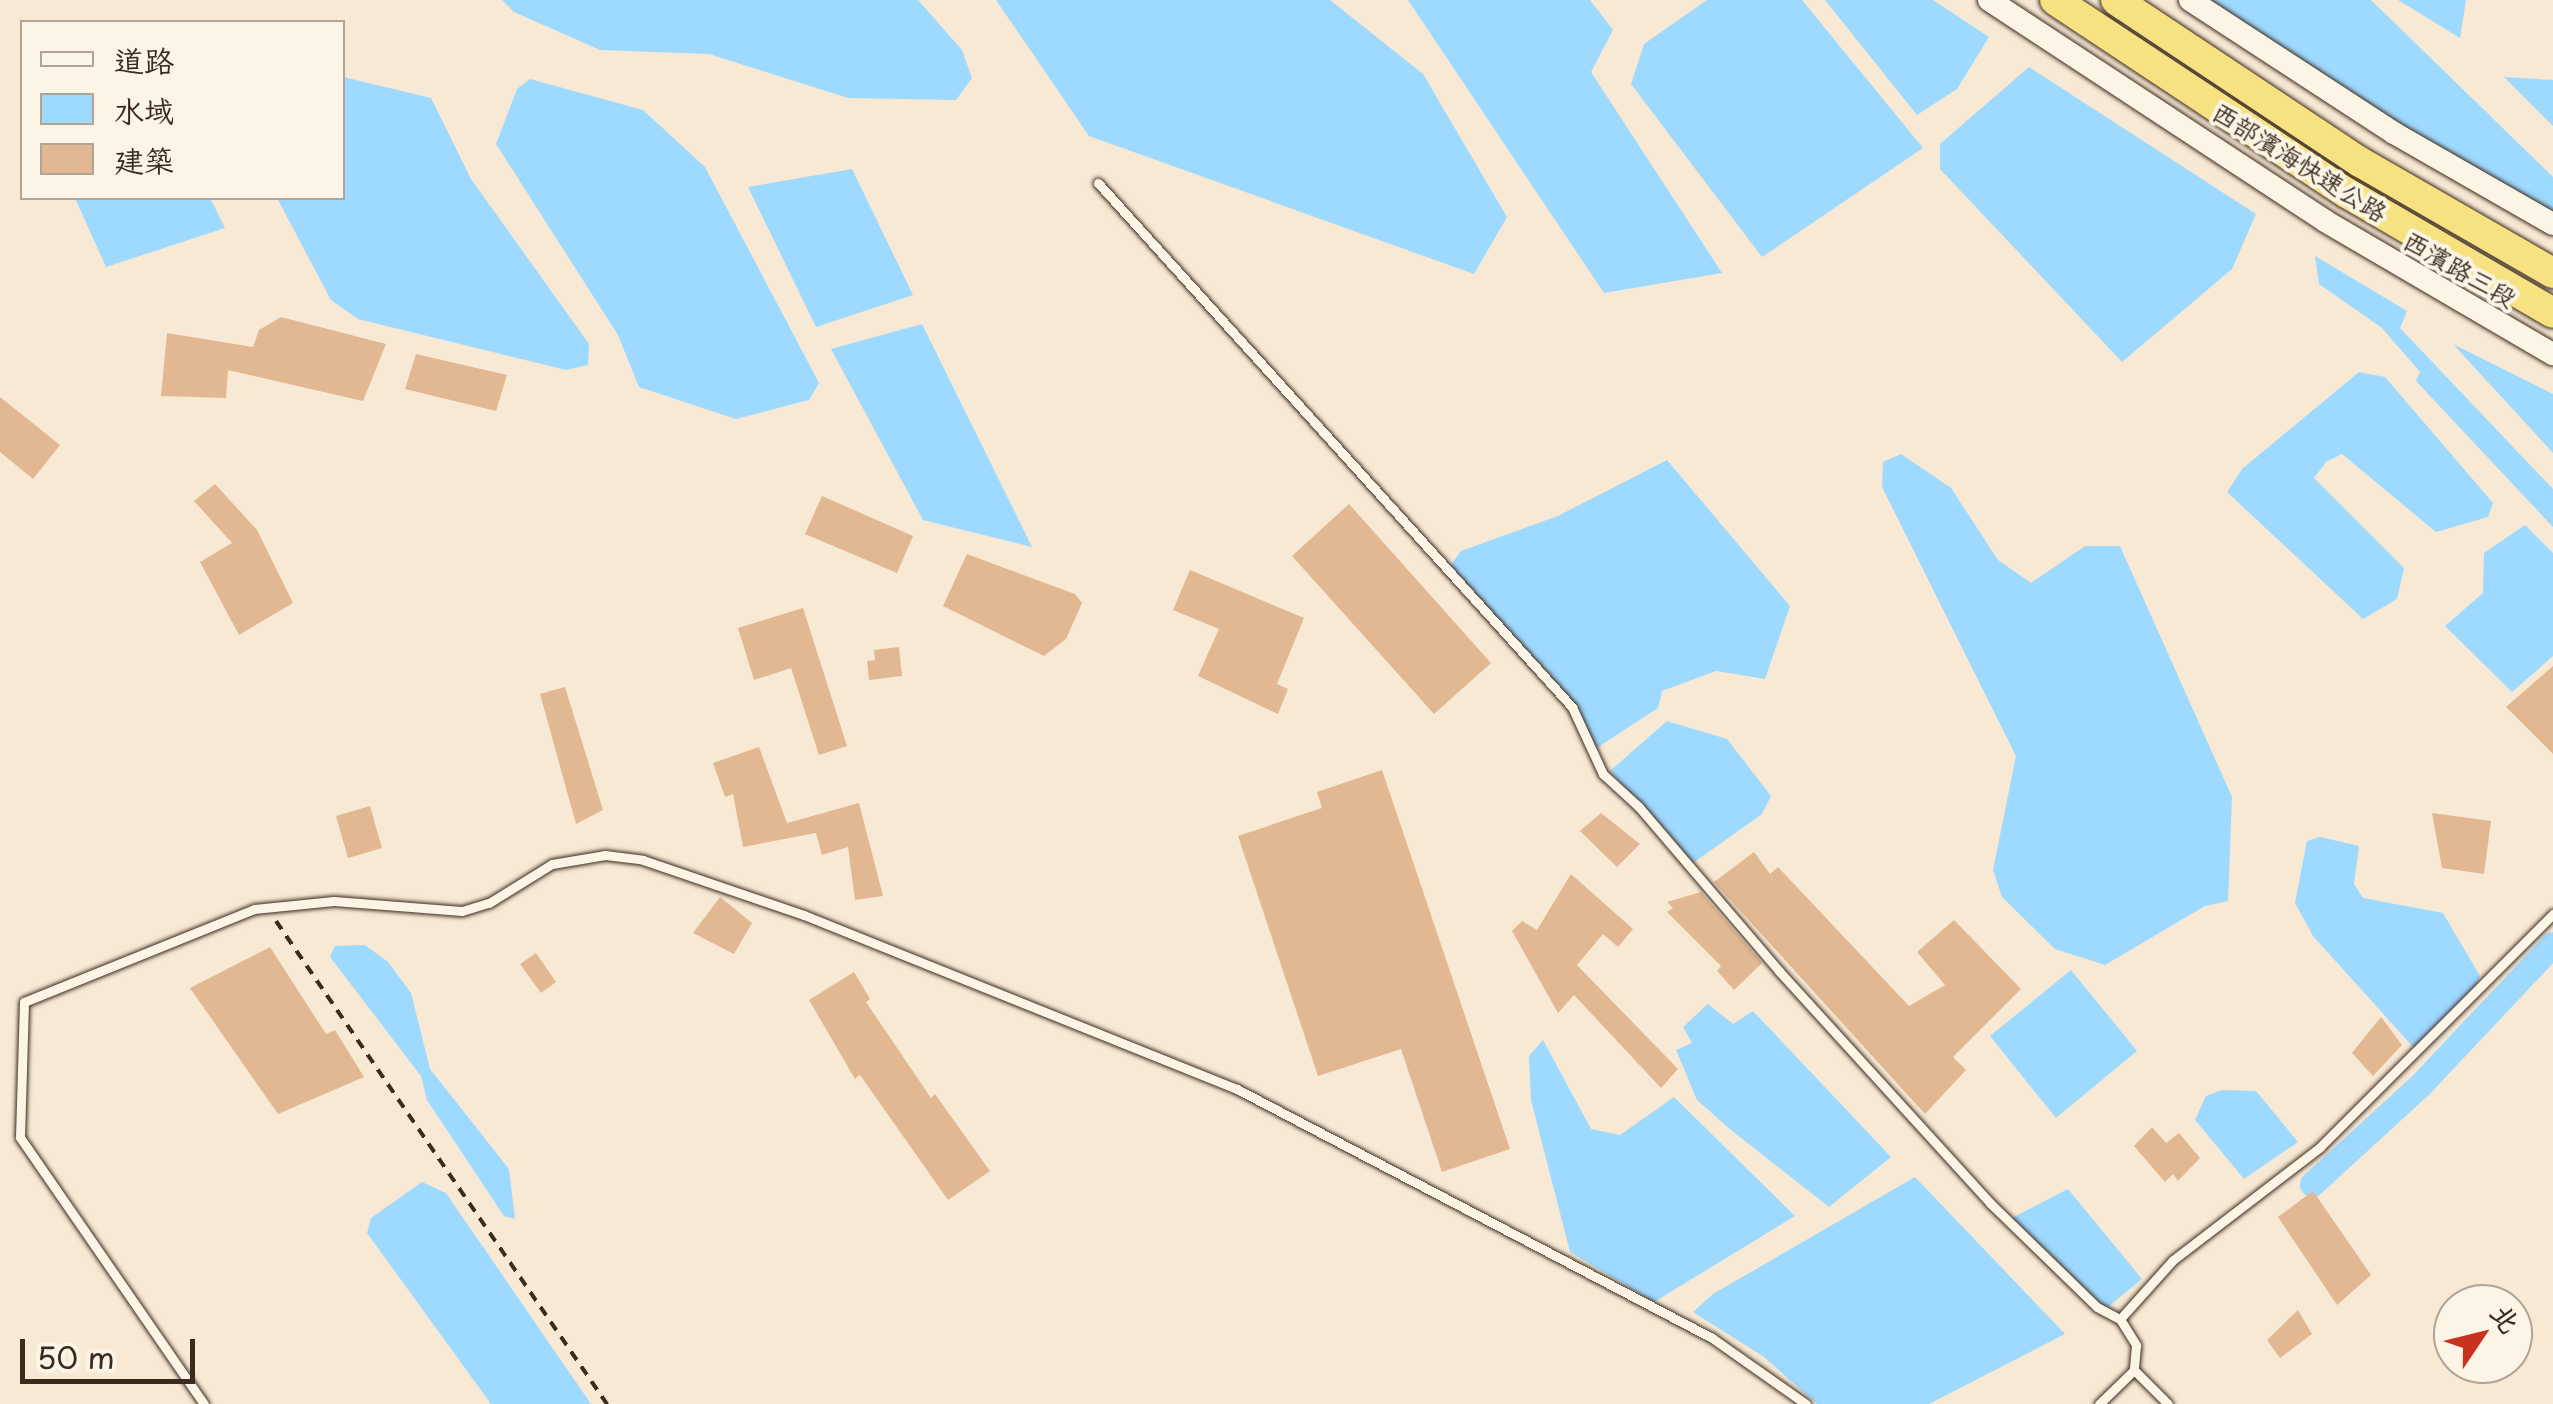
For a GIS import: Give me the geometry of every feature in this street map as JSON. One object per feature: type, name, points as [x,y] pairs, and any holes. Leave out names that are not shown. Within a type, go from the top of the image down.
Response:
[{"type":"highway","name":"西部濱海快速公路","points":[[2054,0],[2346,194],[2553,313]]},
{"type":"highway","name":"西部濱海快速公路","points":[[2116,0],[2360,162],[2553,273]]},
{"type":"street","name":"西濱路三段","points":[[1989,0],[2325,221],[2553,354]]},
{"type":"street","points":[[2190,0],[2394,133],[2553,224]]},
{"type":"lane","points":[[1098,183],[1572,707],[1603,774],[1640,807],[1792,986],[2026,1239],[2097,1308],[2120,1319],[2136,1345],[2134,1370],[2099,1404]]},
{"type":"lane","points":[[204,1404],[20,1137],[20,1017],[34,995],[254,908],[334,901],[462,911],[574,856],[643,860],[804,915],[1238,1089],[1712,1338],[1806,1404]]},
{"type":"lane","points":[[2120,1319],[2173,1260],[2320,1147],[2553,914]]},
{"type":"lane","points":[[2134,1370],[2168,1404]]},
{"type":"path","points":[[268,909],[607,1404]]},
{"type":"water","points":[[502,0],[918,0],[962,50],[972,78],[956,100],[848,98],[709,54],[600,50],[514,12]]},
{"type":"water","points":[[996,0],[1330,0],[1423,74],[1507,217],[1474,274],[1089,136]]},
{"type":"water","points":[[1408,0],[1590,0],[1613,30],[1591,72],[1722,273],[1604,293]]},
{"type":"water","points":[[1707,0],[1802,0],[1923,148],[1762,257],[1631,84],[1644,44]]},
{"type":"water","points":[[1825,0],[1933,0],[1989,37],[1957,89],[1917,115]]},
{"type":"water","points":[[2208,0],[2371,0],[2553,177],[2553,232]]},
{"type":"water","points":[[2398,0],[2466,0],[2460,38]]},
{"type":"water","points":[[2029,67],[2256,214],[2232,269],[2122,362],[1940,169],[1940,144]]},
{"type":"water","points":[[345,77],[431,98],[471,179],[589,344],[588,365],[566,370],[358,319],[331,300],[278,200],[345,200]]},
{"type":"water","points":[[2504,77],[2553,80],[2553,126]]},
{"type":"water","points":[[530,79],[643,110],[705,167],[819,383],[809,400],[736,419],[639,387],[618,335],[496,144],[517,89]]},
{"type":"water","points":[[852,169],[913,295],[816,327],[748,187]]},
{"type":"water","points":[[76,200],[211,200],[225,228],[106,267]]},
{"type":"water","points":[[2315,256],[2407,311],[2400,328],[2553,489],[2553,527],[2416,381],[2420,372],[2382,328],[2319,284]]},
{"type":"water","points":[[922,324],[1032,547],[923,520],[831,349]]},
{"type":"water","points":[[2453,344],[2553,394],[2553,453]]},
{"type":"water","points":[[2359,372],[2385,377],[2493,503],[2488,517],[2436,532],[2342,454],[2326,462],[2314,478],[2404,568],[2397,599],[2363,619],[2227,492],[2242,469]]},
{"type":"water","points":[[1901,454],[1951,488],[1998,560],[2031,583],[2085,546],[2120,546],[2232,797],[2228,901],[2205,906],[2105,965],[2055,949],[2002,897],[1993,870],[2016,756],[1882,487],[1883,462]]},
{"type":"water","points":[[1667,460],[1790,606],[1765,679],[1716,671],[1662,691],[1658,708],[1595,749],[1581,722],[1445,573],[1461,551],[1558,516]]},
{"type":"water","points":[[2525,525],[2553,553],[2553,656],[2512,692],[2445,626],[2483,593],[2484,553]]},
{"type":"water","points":[[1667,721],[1727,739],[1771,796],[1762,814],[1693,863],[1610,771]]},
{"type":"water","points":[[2320,837],[2359,846],[2354,884],[2363,898],[2443,913],[2480,976],[2473,992],[2414,1048],[2313,936],[2295,903],[2307,841]]},
{"type":"water","points":[[365,945],[388,962],[411,993],[430,1069],[509,1169],[515,1219],[504,1216],[427,1100],[421,1076],[330,957],[335,946]]},
{"type":"water","points":[[2071,970],[2137,1051],[2056,1118],[1990,1036]]},
{"type":"water","points":[[1708,1004],[1733,1024],[1753,1011],[1891,1157],[1829,1207],[1731,1130],[1697,1100],[1676,1050],[1692,1043],[1683,1027]]},
{"type":"water","points":[[1543,1040],[1591,1129],[1620,1135],[1674,1097],[1795,1216],[1654,1302],[1570,1252],[1531,1100],[1529,1056]]},
{"type":"water","points":[[2222,1090],[2256,1091],[2298,1142],[2244,1179],[2195,1120],[2206,1096]]},
{"type":"water","points":[[1915,1177],[2065,1334],[1929,1404],[1817,1404],[1764,1357],[1693,1312],[1713,1294]]},
{"type":"water","points":[[422,1182],[446,1193],[591,1404],[491,1404],[367,1233],[371,1218]]},
{"type":"water","points":[[2068,1189],[2142,1279],[2103,1311],[2010,1219]]},
{"type":"building","points":[[281,317],[386,344],[363,401],[228,370],[226,398],[161,396],[167,333],[253,347],[259,330]]},
{"type":"building","points":[[416,354],[507,375],[496,411],[405,389]]},
{"type":"building","points":[[0,397],[60,445],[33,479],[0,452]]},
{"type":"building","points":[[215,484],[257,530],[293,603],[239,635],[200,562],[232,543],[194,501]]},
{"type":"building","points":[[822,496],[913,536],[897,573],[805,534]]},
{"type":"building","points":[[1349,504],[1491,663],[1434,714],[1292,556]]},
{"type":"building","points":[[967,554],[1075,594],[1082,603],[1066,639],[1044,656],[943,606]]},
{"type":"building","points":[[1190,570],[1304,618],[1277,684],[1288,689],[1278,714],[1198,676],[1219,629],[1173,610]]},
{"type":"building","points":[[803,608],[847,746],[819,755],[791,668],[754,680],[738,628]]},
{"type":"building","points":[[899,647],[902,676],[869,680],[867,661],[875,660],[874,650]]},
{"type":"building","points":[[2553,666],[2553,754],[2506,707]]},
{"type":"building","points":[[565,687],[603,810],[576,824],[540,694]]},
{"type":"building","points":[[759,747],[787,823],[859,803],[883,896],[855,900],[848,847],[822,855],[816,833],[743,847],[733,794],[725,797],[713,763]]},
{"type":"building","points":[[1382,770],[1510,1149],[1442,1172],[1401,1049],[1318,1076],[1238,836],[1322,808],[1317,792]]},
{"type":"building","points":[[370,806],[382,848],[348,858],[336,816]]},
{"type":"building","points":[[1601,813],[1640,844],[1617,867],[1580,831]]},
{"type":"building","points":[[2432,813],[2491,821],[2484,874],[2442,868]]},
{"type":"building","points":[[1754,852],[1770,874],[1778,867],[1909,1006],[1945,985],[1917,952],[1954,920],[2021,989],[1953,1057],[1966,1070],[1925,1114],[1714,882]]},
{"type":"building","points":[[1571,874],[1633,929],[1618,947],[1603,934],[1577,965],[1678,1069],[1661,1088],[1574,995],[1558,1013],[1512,931],[1522,921],[1537,930]]},
{"type":"building","points":[[1701,892],[1762,963],[1734,990],[1717,971],[1721,966],[1667,912],[1673,908],[1667,902]]},
{"type":"building","points":[[720,897],[752,923],[734,954],[693,933]]},
{"type":"building","points":[[270,947],[326,1034],[335,1030],[364,1077],[278,1114],[190,988]]},
{"type":"building","points":[[536,953],[556,982],[541,993],[520,964]]},
{"type":"building","points":[[854,972],[870,999],[866,1002],[931,1098],[935,1094],[990,1171],[948,1200],[860,1075],[855,1079],[809,1000]]},
{"type":"building","points":[[2381,1017],[2402,1045],[2373,1076],[2352,1053]]},
{"type":"building","points":[[2152,1127],[2166,1143],[2179,1133],[2200,1158],[2178,1181],[2173,1174],[2165,1182],[2134,1146]]},
{"type":"building","points":[[2313,1191],[2371,1275],[2337,1305],[2278,1217]]},
{"type":"building","points":[[2298,1310],[2312,1334],[2280,1358],[2267,1340]]},
{"type":"waterway","points":[[2312,1184],[2421,1084],[2553,944]]}]
